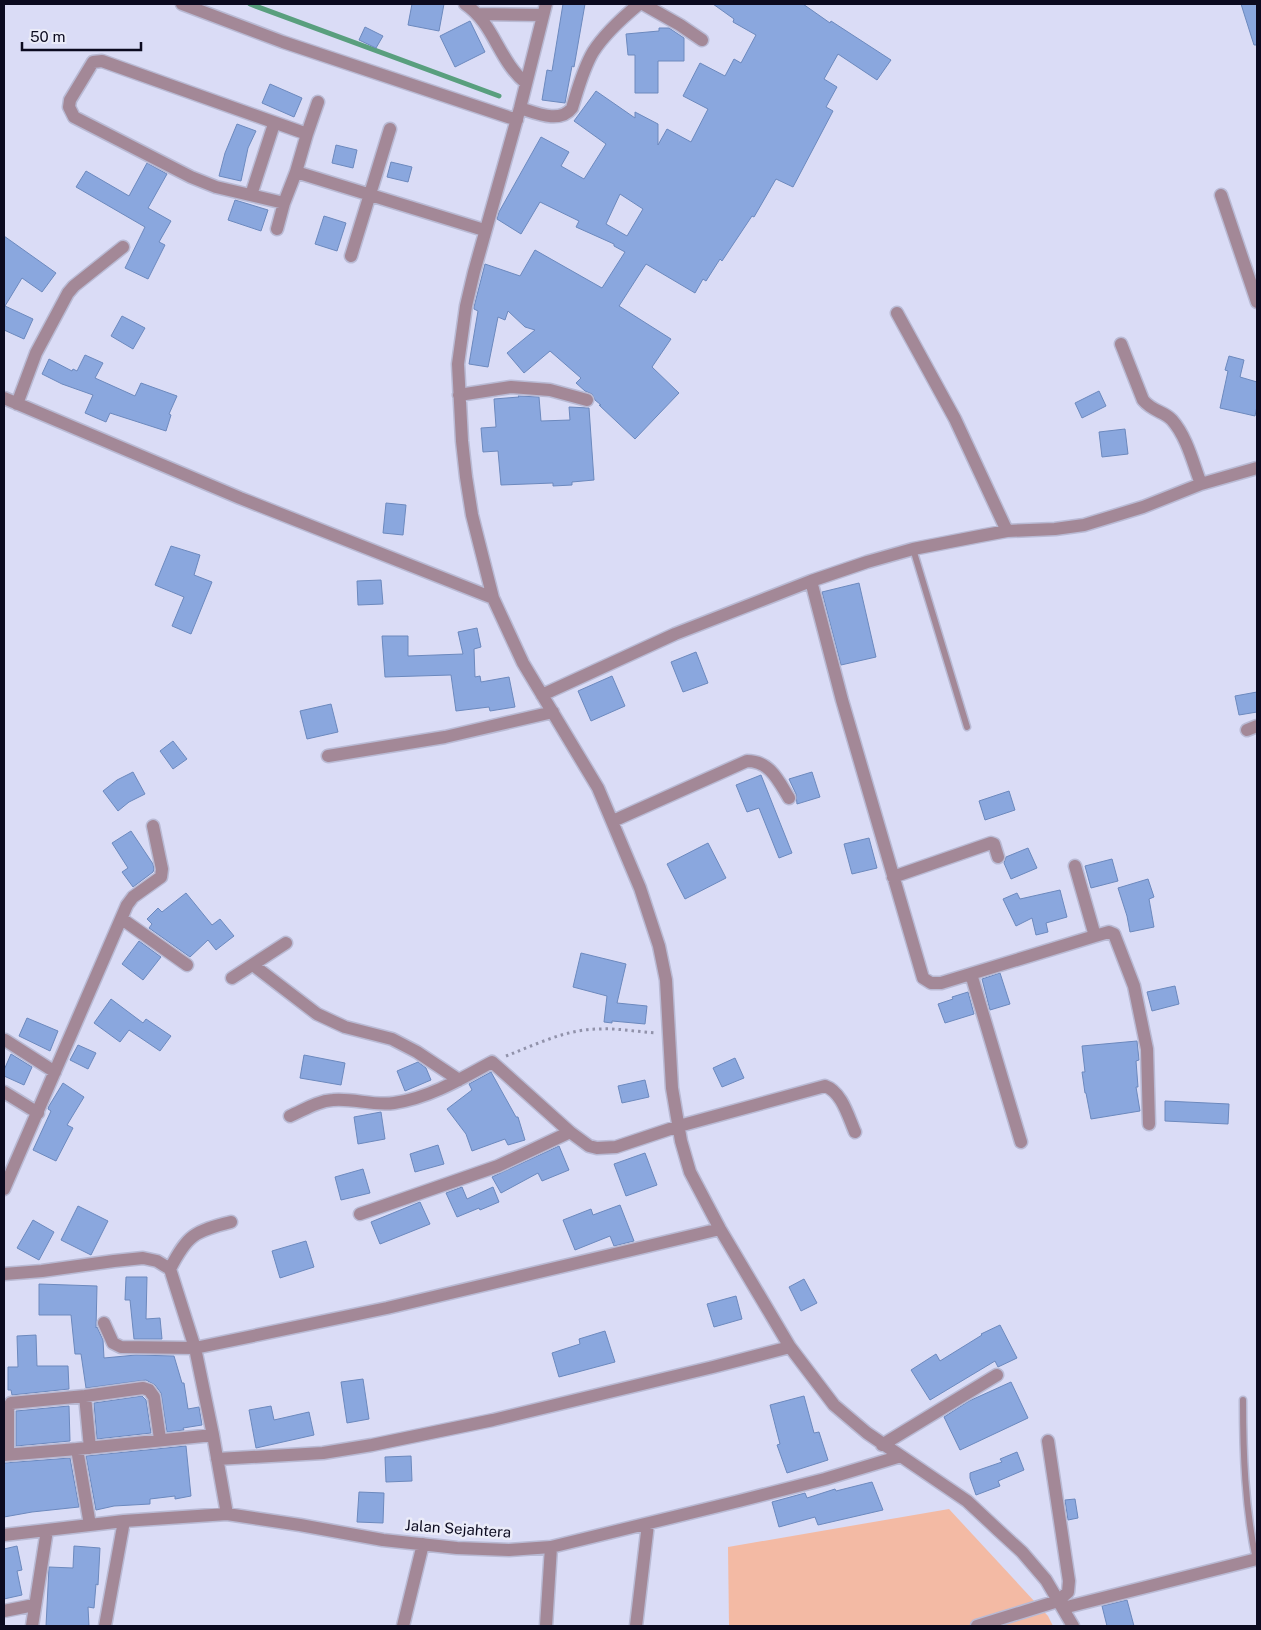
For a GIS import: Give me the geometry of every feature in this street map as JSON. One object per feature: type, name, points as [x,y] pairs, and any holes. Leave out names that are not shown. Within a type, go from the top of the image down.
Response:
[{"type":"street","points":[[182,4],[283,42],[518,114],[560,117],[572,108],[593,53],[612,28],[641,4],[680,25],[702,40]]},
{"type":"street","points":[[465,4],[478,14],[514,73],[526,83]]},
{"type":"street","points":[[478,14],[544,9],[518,114],[484,230],[466,306],[461,337],[458,364],[459,395],[463,450],[472,516],[493,598],[523,663],[594,781],[640,888],[659,946],[666,980],[672,1088],[684,1156],[690,1172],[720,1230],[790,1347],[834,1405],[852,1422],[882,1445],[966,1501],[1022,1552],[1046,1580],[1073,1626]]},
{"type":"street","points":[[284,203],[216,187],[191,177],[74,117],[70,111],[70,100],[93,62],[100,60],[274,124],[307,134]]},
{"type":"street","points":[[277,229],[318,102]]},
{"type":"street","points":[[251,195],[274,124]]},
{"type":"street","points":[[351,256],[390,129]]},
{"type":"street","points":[[296,172],[484,230]]},
{"type":"street","points":[[1221,195],[1257,302]]},
{"type":"street","points":[[17,404],[36,353],[68,293],[74,286],[124,248]]},
{"type":"street","points":[[896,313],[955,419],[1007,531]]},
{"type":"street","points":[[1121,344],[1143,400],[1150,408],[1171,419],[1185,440],[1201,484]]},
{"type":"street","points":[[459,395],[511,387],[550,390],[587,400]]},
{"type":"street","points":[[4,398],[240,498],[493,598]]},
{"type":"street","points":[[542,695],[674,634],[811,581],[866,562],[913,549],[1007,531],[1055,529],[1084,525],[1143,507],[1201,484],[1257,468]]},
{"type":"street","points":[[811,581],[842,700],[892,877],[923,978],[931,983],[941,983],[1109,932],[1116,936],[1134,986],[1147,1048],[1149,1124]]},
{"type":"street","points":[[328,756],[445,737],[553,712]]},
{"type":"street","points":[[612,821],[747,761],[758,762],[770,768],[789,798]]},
{"type":"street","points":[[4,1189],[127,905],[133,897],[161,877],[162,869],[153,826]]},
{"type":"street","points":[[892,877],[991,842],[994,844],[998,856]]},
{"type":"street","points":[[1075,866],[1095,936]]},
{"type":"street","points":[[122,918],[187,965]]},
{"type":"street","points":[[232,978],[286,943]]},
{"type":"street","points":[[253,966],[316,1014],[345,1028],[392,1039],[417,1052],[459,1080]]},
{"type":"street","points":[[970,974],[1021,1142]]},
{"type":"street","points":[[5,1040],[55,1072]]},
{"type":"street","points":[[290,1116],[314,1104],[332,1100],[376,1104],[401,1102],[420,1097],[459,1080],[492,1062],[570,1132],[592,1147],[607,1148],[678,1126],[825,1086],[837,1094],[855,1132]]},
{"type":"street","points":[[4,1092],[38,1113]]},
{"type":"street","points":[[360,1214],[498,1166],[570,1132]]},
{"type":"street","points":[[170,1269],[179,1250],[188,1240],[207,1228],[231,1222]]},
{"type":"street","points":[[104,1323],[113,1343],[121,1347],[195,1348],[387,1308],[720,1230]]},
{"type":"street","points":[[4,1274],[143,1258],[157,1261],[170,1269],[195,1348],[227,1514]]},
{"type":"street","points":[[217,1460],[323,1453],[372,1445],[493,1420],[713,1368],[790,1347]]},
{"type":"street","points":[[882,1445],[996,1375]]},
{"type":"street","points":[[160,1440],[154,1397],[149,1390],[143,1388],[85,1396],[10,1402],[8,1409],[6,1455],[213,1435]]},
{"type":"street","points":[[85,1396],[83,1449],[90,1525]]},
{"type":"street","points":[[1048,1440],[1069,1581],[1068,1592],[1060,1605]]},
{"type":"street","name":"Jalan Sejahtera","points":[[4,1535],[90,1525],[227,1514],[383,1540],[423,1544],[489,1550],[551,1546],[648,1524],[825,1479],[901,1456]]},
{"type":"street","points":[[105,1626],[124,1522]]},
{"type":"street","points":[[636,1626],[648,1524]]},
{"type":"street","points":[[32,1626],[47,1530]]},
{"type":"street","points":[[403,1626],[423,1544]]},
{"type":"street","points":[[546,1626],[551,1546]]},
{"type":"street","points":[[977,1626],[1257,1560]]},
{"type":"street","points":[[4,1611],[34,1605]]},
{"type":"lane","points":[[913,549],[966,727]]},
{"type":"lane","points":[[1243,1400],[1243,1465],[1250,1534],[1257,1560]]},
{"type":"path","points":[[492,1062],[556,1037],[586,1030],[611,1029],[670,1034]]},
{"type":"shaded area","points":[[949,1509],[1048,1616],[1053,1626],[729,1626],[728,1547]]},
{"type":"building","points":[[412,4],[444,4],[439,31],[408,25]]},
{"type":"building","points":[[563,4],[585,4],[574,67],[572,66],[565,103],[542,100],[547,70],[552,71]]},
{"type":"building","points":[[713,4],[803,4],[830,23],[831,21],[891,60],[877,80],[838,54],[824,79],[837,87],[826,107],[833,111],[793,187],[776,179],[754,217],[752,216],[722,261],[720,259],[706,281],[703,279],[695,293],[646,264],[619,306],[671,339],[652,367],[679,393],[635,439],[599,405],[601,405],[592,394],[576,383],[581,378],[550,351],[524,373],[507,353],[535,330],[525,327],[508,311],[505,320],[498,317],[488,367],[469,364],[478,311],[474,307],[485,264],[520,276],[535,250],[602,288],[625,252],[614,246],[614,244],[576,227],[579,221],[540,202],[521,234],[497,219],[499,212],[541,137],[569,152],[561,166],[584,179],[606,144],[574,121],[596,91],[635,118],[635,112],[658,124],[658,145],[667,129],[691,142],[708,109],[683,96],[700,63],[725,76],[734,59],[741,63],[756,35],[733,22],[734,19]],"holes":[[[620,194],[643,209],[627,236],[606,224]]]},
{"type":"building","points":[[1241,4],[1257,4],[1257,45],[1254,45]]},
{"type":"building","points":[[470,21],[485,52],[455,67],[440,36]]},
{"type":"building","points":[[365,27],[383,36],[376,48],[359,40]]},
{"type":"building","points":[[659,28],[669,28],[684,38],[684,61],[658,61],[658,93],[635,93],[635,55],[628,55],[626,34],[659,31]]},
{"type":"building","points":[[270,84],[302,98],[294,117],[262,103]]},
{"type":"building","points":[[237,124],[256,131],[248,148],[241,181],[219,176],[225,153]]},
{"type":"building","points":[[336,145],[357,150],[353,168],[332,163]]},
{"type":"building","points":[[391,162],[412,167],[408,182],[387,177]]},
{"type":"building","points":[[147,163],[167,174],[148,208],[171,221],[159,242],[165,245],[148,279],[125,268],[145,227],[76,187],[86,171],[129,196]]},
{"type":"building","points":[[235,200],[268,210],[261,231],[228,220]]},
{"type":"building","points":[[324,216],[346,223],[337,251],[315,244]]},
{"type":"building","points":[[4,236],[56,273],[42,292],[22,278],[5,306],[33,319],[24,339],[4,330]]},
{"type":"building","points":[[122,316],[145,328],[133,349],[111,336]]},
{"type":"building","points":[[85,355],[103,363],[95,378],[135,396],[141,383],[177,396],[169,414],[171,415],[166,431],[110,413],[106,422],[85,413],[93,395],[62,384],[42,374],[49,359],[72,371],[73,369],[77,371]]},
{"type":"building","points":[[1229,356],[1244,360],[1240,377],[1257,382],[1255,416],[1220,408],[1228,371],[1225,370]]},
{"type":"building","points":[[1099,391],[1106,406],[1082,418],[1075,403]]},
{"type":"building","points":[[518,396],[539,397],[541,421],[570,420],[569,407],[589,408],[594,480],[572,482],[572,485],[553,486],[553,483],[501,485],[498,451],[483,452],[481,428],[496,427],[494,399]]},
{"type":"building","points":[[1125,429],[1128,454],[1102,457],[1099,432]]},
{"type":"building","points":[[386,503],[406,505],[403,535],[383,533]]},
{"type":"building","points":[[171,546],[200,555],[194,575],[212,582],[191,634],[172,626],[184,597],[155,585]]},
{"type":"building","points":[[381,580],[383,604],[358,605],[357,581]]},
{"type":"building","points":[[859,583],[876,657],[841,665],[822,592]]},
{"type":"building","points":[[477,628],[481,647],[474,649],[475,677],[480,676],[481,682],[509,677],[515,707],[490,711],[489,707],[456,711],[451,675],[385,677],[382,636],[408,636],[408,656],[463,654],[458,632]]},
{"type":"building","points":[[696,652],[708,683],[683,692],[671,662]]},
{"type":"building","points":[[612,676],[625,706],[591,721],[578,691]]},
{"type":"building","points":[[1257,692],[1257,712],[1239,715],[1235,696]]},
{"type":"building","points":[[331,704],[338,732],[307,739],[300,711]]},
{"type":"building","points":[[173,741],[187,759],[173,769],[160,751]]},
{"type":"building","points":[[133,772],[145,794],[129,802],[118,811],[103,791],[117,780]]},
{"type":"building","points":[[812,772],[820,797],[797,804],[796,794],[789,779]]},
{"type":"building","points":[[761,775],[792,853],[779,858],[759,808],[747,812],[736,785]]},
{"type":"building","points":[[1009,791],[1015,810],[985,820],[979,801]]},
{"type":"building","points":[[131,831],[153,864],[154,869],[153,872],[133,887],[122,872],[128,868],[112,843]]},
{"type":"building","points":[[869,838],[877,868],[852,874],[844,844]]},
{"type":"building","points":[[708,843],[726,878],[685,899],[667,864]]},
{"type":"building","points":[[1028,848],[1037,868],[1011,879],[1004,863],[1006,857]]},
{"type":"building","points":[[1112,859],[1118,881],[1091,888],[1085,866]]},
{"type":"building","points":[[1148,879],[1154,897],[1149,899],[1154,927],[1130,932],[1118,888]]},
{"type":"building","points":[[1060,890],[1067,917],[1046,923],[1048,932],[1036,935],[1032,918],[1016,926],[1003,899],[1017,893],[1020,899]]},
{"type":"building","points":[[186,893],[212,925],[220,919],[234,936],[216,950],[208,940],[190,957],[149,928],[152,924],[147,919],[158,908],[162,912]]},
{"type":"building","points":[[139,941],[161,957],[143,980],[122,964]]},
{"type":"building","points":[[581,953],[626,964],[617,1003],[647,1006],[645,1024],[604,1022],[607,996],[573,987]]},
{"type":"building","points":[[1000,973],[1010,1004],[990,1010],[982,979]]},
{"type":"building","points":[[1175,986],[1179,1004],[1152,1011],[1147,992]]},
{"type":"building","points":[[968,992],[974,1014],[945,1023],[938,1004]]},
{"type":"building","points":[[111,999],[143,1023],[146,1019],[171,1036],[160,1051],[129,1030],[120,1042],[94,1023]]},
{"type":"building","points":[[27,1018],[58,1031],[50,1051],[19,1036]]},
{"type":"building","points":[[1137,1041],[1139,1060],[1136,1061],[1138,1087],[1136,1087],[1140,1111],[1091,1119],[1082,1072],[1085,1072],[1082,1046]]},
{"type":"building","points":[[78,1045],[96,1053],[88,1069],[70,1060]]},
{"type":"building","points":[[11,1054],[32,1067],[24,1085],[4,1076],[4,1070]]},
{"type":"building","points":[[304,1055],[345,1063],[341,1085],[300,1078]]},
{"type":"building","points":[[735,1058],[744,1078],[722,1087],[713,1068]]},
{"type":"building","points":[[418,1062],[426,1068],[431,1080],[405,1091],[397,1071]]},
{"type":"building","points":[[491,1072],[516,1117],[518,1117],[525,1140],[508,1145],[505,1139],[472,1151],[466,1134],[447,1109],[472,1090],[469,1084]]},
{"type":"building","points":[[645,1080],[649,1097],[622,1103],[618,1086]]},
{"type":"building","points":[[63,1083],[84,1097],[67,1125],[73,1128],[56,1161],[33,1150],[51,1111],[48,1109],[49,1106]]},
{"type":"building","points":[[1165,1101],[1229,1104],[1228,1124],[1165,1121]]},
{"type":"building","points":[[381,1112],[385,1139],[358,1144],[354,1117]]},
{"type":"building","points":[[438,1145],[444,1164],[415,1172],[410,1154]]},
{"type":"building","points":[[559,1146],[569,1170],[542,1181],[538,1173],[501,1193],[492,1177]]},
{"type":"building","points":[[645,1153],[657,1185],[626,1196],[614,1164]]},
{"type":"building","points":[[363,1169],[370,1193],[341,1200],[335,1177]]},
{"type":"building","points":[[462,1187],[467,1199],[493,1187],[499,1202],[457,1217],[446,1193]]},
{"type":"building","points":[[420,1202],[430,1224],[380,1244],[371,1222]]},
{"type":"building","points":[[620,1205],[634,1241],[614,1246],[610,1236],[575,1250],[563,1220],[591,1209],[593,1215]]},
{"type":"building","points":[[78,1206],[108,1221],[91,1255],[61,1240]]},
{"type":"building","points":[[33,1220],[54,1232],[39,1260],[17,1248]]},
{"type":"building","points":[[306,1241],[314,1267],[280,1278],[272,1251]]},
{"type":"building","points":[[126,1277],[147,1277],[146,1319],[160,1318],[162,1339],[134,1339],[130,1300],[125,1300]]},
{"type":"building","points":[[804,1279],[817,1303],[801,1311],[789,1287]]},
{"type":"building","points":[[39,1284],[97,1286],[96,1328],[103,1340],[104,1358],[136,1355],[174,1356],[182,1383],[184,1383],[188,1409],[199,1407],[202,1425],[167,1432],[161,1393],[155,1385],[146,1380],[86,1388],[81,1354],[75,1354],[71,1315],[39,1315]]},
{"type":"building","points":[[736,1296],[742,1319],[714,1327],[707,1304]]},
{"type":"building","points":[[1000,1325],[1017,1358],[998,1367],[995,1361],[930,1400],[911,1370],[936,1354],[940,1361],[981,1334]]},
{"type":"building","points":[[605,1331],[615,1362],[559,1377],[552,1353],[580,1344],[579,1339]]},
{"type":"building","points":[[36,1335],[37,1366],[68,1366],[69,1389],[12,1395],[11,1390],[8,1390],[8,1367],[18,1367],[17,1336]]},
{"type":"building","points":[[363,1379],[369,1419],[347,1423],[341,1382]]},
{"type":"building","points":[[1011,1382],[1028,1418],[960,1450],[944,1417],[969,1401]]},
{"type":"building","points":[[142,1396],[146,1400],[151,1433],[97,1439],[94,1403]]},
{"type":"building","points":[[804,1396],[814,1433],[819,1432],[828,1460],[787,1473],[777,1445],[780,1444],[770,1405]]},
{"type":"building","points":[[69,1406],[70,1441],[16,1446],[16,1411]]},
{"type":"building","points":[[271,1406],[274,1420],[309,1412],[314,1435],[256,1448],[249,1410]]},
{"type":"building","points":[[186,1446],[191,1496],[175,1499],[175,1496],[150,1499],[150,1504],[114,1506],[96,1510],[86,1456]]},
{"type":"building","points":[[1017,1452],[1024,1470],[998,1481],[1000,1486],[976,1495],[970,1473],[1002,1462],[1000,1459]]},
{"type":"building","points":[[411,1456],[412,1481],[386,1482],[385,1457]]},
{"type":"building","points":[[70,1458],[79,1507],[4,1517],[4,1463]]},
{"type":"building","points":[[872,1482],[883,1510],[818,1525],[815,1517],[779,1527],[772,1502],[805,1493],[807,1498],[835,1489],[836,1491]]},
{"type":"building","points":[[359,1492],[384,1493],[383,1523],[357,1522]]},
{"type":"building","points":[[1075,1499],[1078,1518],[1068,1520],[1065,1500]]},
{"type":"building","points":[[17,1546],[22,1570],[17,1571],[22,1595],[4,1599],[4,1549]]},
{"type":"building","points":[[74,1546],[100,1548],[98,1585],[96,1584],[94,1608],[88,1607],[89,1626],[46,1626],[49,1567],[73,1568]]},
{"type":"building","points":[[1127,1600],[1134,1626],[1107,1626],[1102,1606]]},
{"type":"waterway","points":[[250,4],[499,96]]}]
